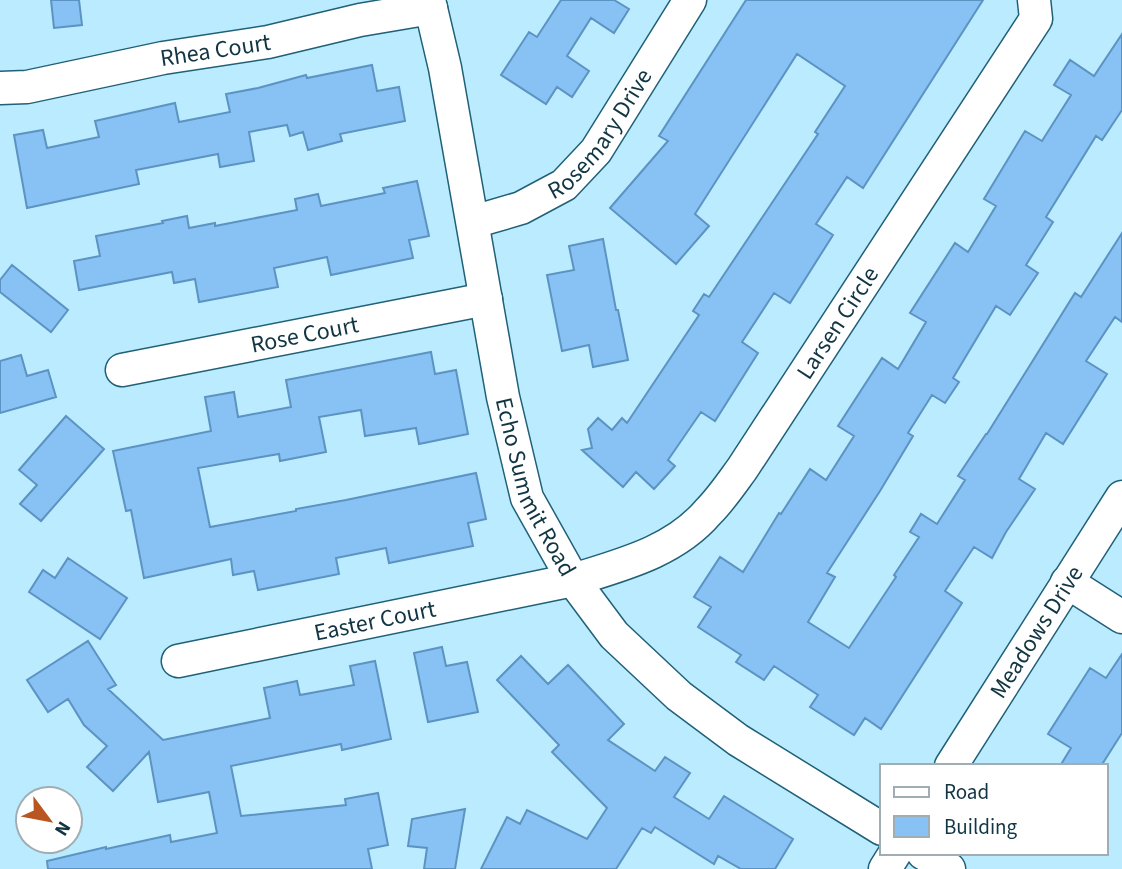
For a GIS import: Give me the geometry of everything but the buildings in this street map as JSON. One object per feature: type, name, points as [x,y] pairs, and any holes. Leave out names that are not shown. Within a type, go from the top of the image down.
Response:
[{"type":"street","name":"Rosemary Drive","points":[[473,222],[521,208],[564,185],[596,150],[690,0]]},
{"type":"street","name":"Larsen Circle","points":[[573,580],[637,560],[682,536],[707,514],[743,469],[1036,19],[1034,0]]},
{"type":"street","name":"Echo Summit Road","points":[[430,4],[445,68],[503,397],[527,498],[573,580],[614,635],[680,696],[738,740],[880,828]]},
{"type":"street","name":"Rhea Court","points":[[0,88],[27,87],[163,58],[268,42],[430,4]]},
{"type":"street","name":"Rose Court","points":[[122,370],[486,299]]},
{"type":"street","name":"Meadows Drive","points":[[952,764],[1122,497]]},
{"type":"street","name":"Easter Court","points":[[178,661],[573,580]]},
{"type":"street","points":[[1067,582],[1122,617]]},
{"type":"street","points":[[926,855],[949,869]]}]
